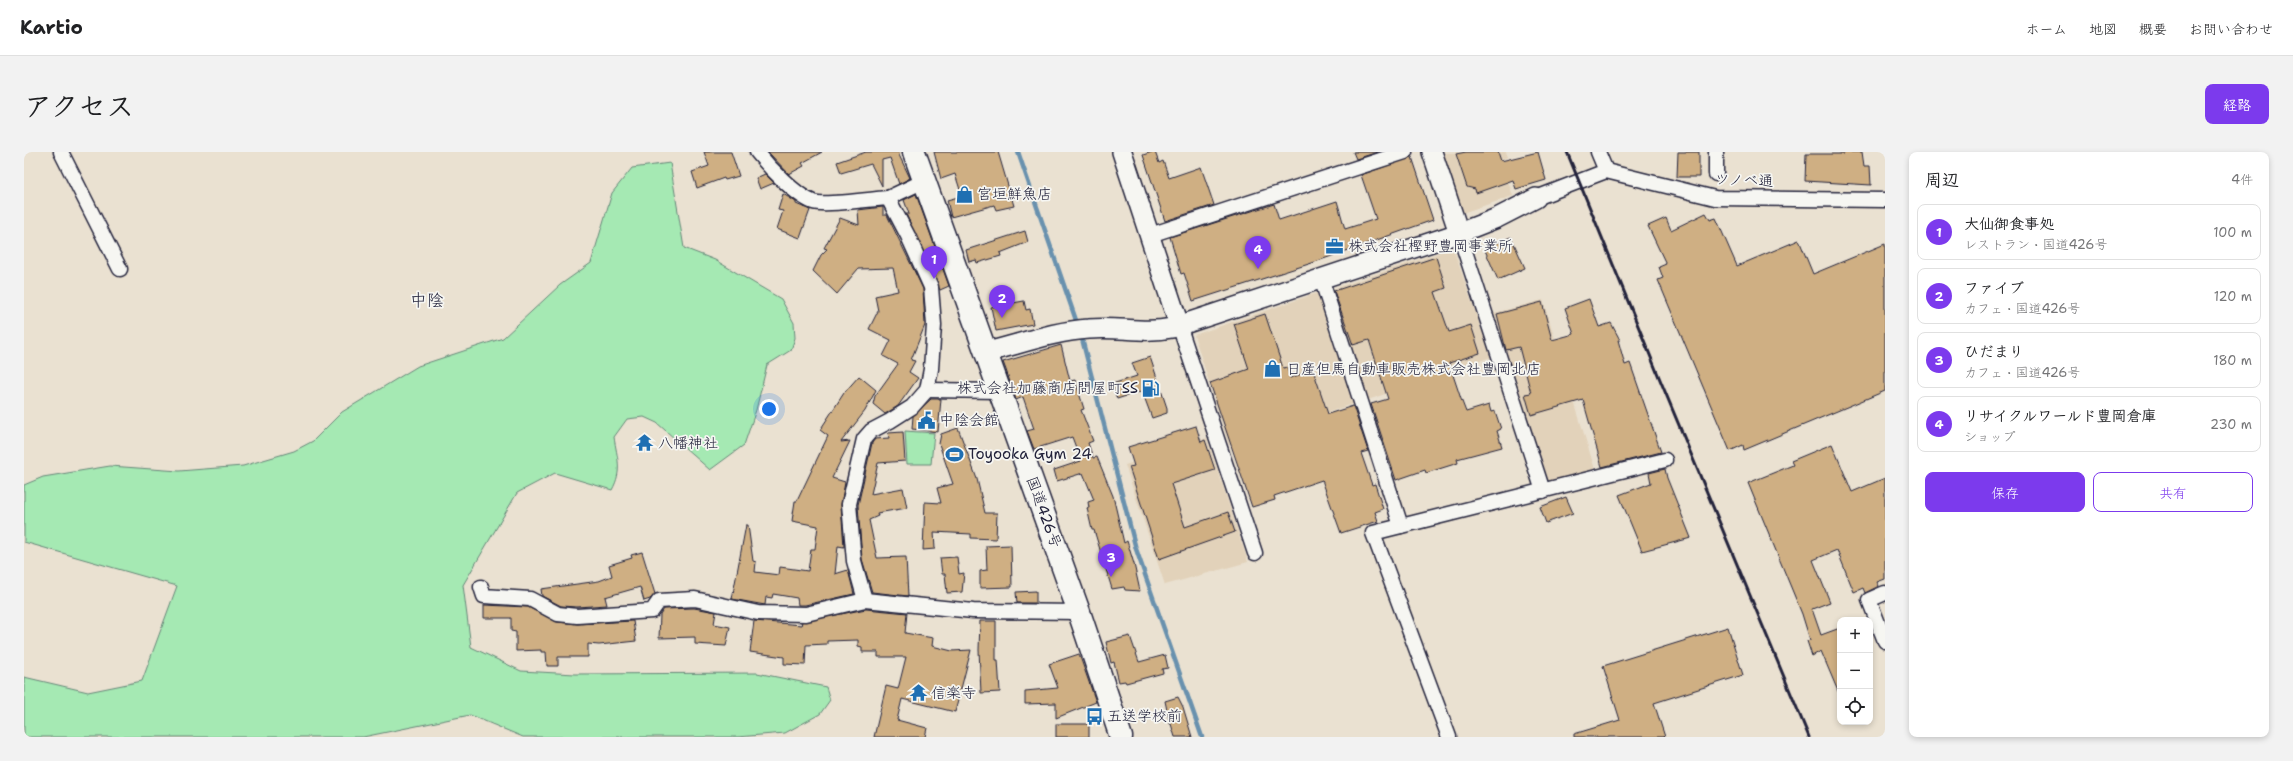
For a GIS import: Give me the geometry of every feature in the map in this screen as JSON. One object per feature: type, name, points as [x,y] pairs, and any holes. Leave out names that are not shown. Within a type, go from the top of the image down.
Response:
[{"type":"highway","name":"国道426号","points":[[914,152],[1001,391],[1079,612],[1121,737]]},
{"type":"street","points":[[61,152],[120,269]]},
{"type":"street","points":[[757,152],[791,186],[813,202],[829,203],[888,198],[924,181]]},
{"type":"street","points":[[1122,152],[1255,553]]},
{"type":"street","points":[[1150,235],[1405,152]]},
{"type":"street","points":[[1432,152],[1543,491]]},
{"type":"street","points":[[987,352],[1078,330],[1105,328],[1147,332],[1180,325],[1459,233],[1497,218],[1536,198],[1606,171],[1598,152]]},
{"type":"street","points":[[1716,152],[1716,174]]},
{"type":"street","name":"ツノベ通","points":[[1606,171],[1622,173],[1715,198],[1885,200]]},
{"type":"street","points":[[865,600],[854,562],[849,504],[864,439],[871,431],[912,407],[927,390],[934,325],[932,287],[888,198]]},
{"type":"street","points":[[1321,278],[1401,526]]},
{"type":"street","points":[[927,390],[1001,391]]},
{"type":"street","points":[[1449,737],[1373,533],[1665,460]]},
{"type":"street","points":[[481,587],[484,596],[530,599],[558,614],[578,616],[652,611],[660,601],[695,599],[745,611],[806,614],[865,600],[973,611],[1079,612]]},
{"type":"street","points":[[1885,593],[1869,600],[1885,641]]},
{"type":"shaded area","points":[[1506,152],[1508,157],[1501,160],[1513,196],[1462,213],[1442,153]]},
{"type":"shaded area","points":[[1453,248],[1491,357],[1368,400],[1332,289]]},
{"type":"shaded area","name":"日産但馬自動車販売株式会社豊岡北店","points":[[1317,293],[1353,404],[1229,445],[1194,335]]},
{"type":"shaded area","points":[[1543,300],[1596,473],[1550,485],[1494,313]]},
{"type":"shaded area","points":[[1207,438],[1248,562],[1165,585],[1125,465]]},
{"type":"green space","points":[[670,163],[684,248],[715,260],[781,299],[794,323],[795,338],[791,350],[767,365],[756,410],[744,445],[710,470],[657,423],[644,417],[627,419],[614,437],[618,458],[618,470],[612,490],[555,473],[517,493],[463,585],[471,647],[521,671],[575,674],[757,673],[826,687],[830,700],[820,714],[785,733],[737,737],[523,737],[470,715],[363,737],[24,737],[24,677],[88,692],[142,681],[177,586],[24,542],[24,485],[43,477],[110,466],[179,471],[243,466],[294,451],[313,441],[342,412],[418,366],[503,338],[560,285],[591,263],[612,193],[632,168]]},
{"type":"green space","points":[[905,431],[934,433],[931,464],[907,464]]},
{"type":"building","points":[[704,152],[731,152],[739,176],[725,180],[724,178],[697,188],[692,172],[709,166]]},
{"type":"building","points":[[768,152],[822,152],[802,163],[804,166],[789,174]]},
{"type":"building","points":[[866,152],[900,152],[899,155],[910,178],[899,184],[890,158],[882,160],[882,186],[871,164],[841,173],[837,162]]},
{"type":"building","points":[[934,152],[998,152],[1014,206],[996,210],[994,205],[951,217],[947,200],[962,196],[955,174],[941,179]]},
{"type":"building","points":[[1155,152],[1159,163],[1163,161],[1169,178],[1201,167],[1214,205],[1165,221],[1143,155]]},
{"type":"building","points":[[1353,152],[1378,152],[1356,159]]},
{"type":"building","points":[[1466,152],[1498,152],[1501,161],[1538,152],[1546,180],[1516,189],[1513,180],[1476,193],[1475,189],[1467,187],[1456,154]]},
{"type":"building","points":[[1678,152],[1699,152],[1699,177],[1677,177]]},
{"type":"building","points":[[1844,152],[1862,152],[1864,166],[1870,166],[1871,185],[1805,181],[1806,154],[1844,154]]},
{"type":"building","points":[[1412,157],[1433,220],[1312,263],[1193,301],[1184,273],[1181,274],[1170,237],[1274,204],[1279,220],[1337,201],[1345,229],[1376,219],[1361,175]]},
{"type":"building","points":[[765,174],[774,183],[760,189],[756,178]]},
{"type":"building","points":[[783,194],[796,202],[796,204],[810,210],[800,238],[777,229],[783,211],[778,210]]},
{"type":"building","points":[[916,194],[949,286],[940,290],[906,214],[909,214],[904,200]]},
{"type":"building","points":[[883,207],[883,215],[887,215],[923,289],[925,325],[911,360],[915,361],[909,372],[918,378],[898,406],[885,414],[873,404],[875,396],[898,364],[883,356],[891,340],[869,329],[878,311],[875,296],[898,291],[893,268],[858,269],[837,294],[813,271],[821,255],[827,249],[824,248],[840,218],[859,225],[858,210]]},
{"type":"building","points":[[1706,213],[1710,220],[1716,218],[1737,266],[1799,240],[1813,274],[1885,244],[1885,391],[1744,450],[1743,445],[1730,451],[1658,280],[1663,278],[1659,267],[1666,264],[1648,226],[1666,218],[1671,230]]},
{"type":"building","points":[[1025,231],[1028,242],[1000,253],[1001,256],[977,263],[976,260],[969,262],[966,250]]},
{"type":"building","points":[[1511,237],[1525,268],[1498,280],[1484,248]]},
{"type":"building","points":[[1436,257],[1446,288],[1435,292],[1449,332],[1471,325],[1480,353],[1449,363],[1461,399],[1466,412],[1489,405],[1491,412],[1495,411],[1501,429],[1497,431],[1502,447],[1457,459],[1458,463],[1426,473],[1425,470],[1396,480],[1371,404],[1388,399],[1369,340],[1353,345],[1334,291]]},
{"type":"building","points":[[1589,299],[1599,327],[1611,323],[1620,340],[1618,340],[1625,365],[1630,363],[1661,452],[1602,467],[1583,400],[1531,415],[1525,394],[1531,393],[1519,347],[1506,350],[1497,314],[1542,302],[1552,340],[1574,334],[1565,308]]},
{"type":"building","points":[[1024,301],[1026,310],[1030,309],[1033,324],[996,331],[991,307]]},
{"type":"building","points":[[1265,314],[1283,368],[1287,367],[1290,378],[1313,370],[1328,414],[1353,406],[1368,451],[1361,453],[1372,485],[1375,484],[1383,509],[1375,512],[1378,521],[1341,533],[1322,480],[1274,496],[1275,500],[1252,507],[1210,383],[1249,369],[1234,324]]},
{"type":"building","points":[[1061,345],[1070,381],[1075,380],[1084,409],[1081,410],[1093,441],[1088,443],[1093,458],[1097,457],[1113,496],[1124,543],[1127,541],[1140,591],[1125,590],[1124,587],[1112,589],[1094,530],[1092,530],[1087,508],[1089,508],[1088,502],[1094,500],[1083,473],[1057,481],[1054,470],[1081,461],[1072,437],[1034,449],[1027,431],[1034,429],[1023,397],[1016,400],[1003,362]]},
{"type":"building","points":[[1150,357],[1167,408],[1167,413],[1152,418],[1142,391],[1117,399],[1112,384],[1137,376],[1132,363]]},
{"type":"building","points":[[859,376],[876,390],[865,411],[841,442],[850,441],[832,478],[845,482],[841,505],[844,547],[838,546],[835,574],[848,570],[854,594],[805,605],[798,605],[797,598],[773,594],[772,598],[766,597],[765,605],[732,599],[746,525],[748,525],[753,561],[756,562],[755,572],[779,575],[780,567],[808,571],[811,549],[815,549],[818,526],[792,521],[795,501],[797,501],[828,436],[820,430],[844,393]]},
{"type":"building","name":"中陰会館","points":[[931,399],[941,399],[938,432],[912,429],[913,416]]},
{"type":"building","points":[[1196,426],[1201,442],[1205,440],[1215,470],[1171,484],[1185,527],[1228,512],[1235,532],[1159,559],[1129,467],[1134,466],[1128,447]]},
{"type":"building","points":[[958,428],[977,479],[985,513],[997,513],[996,539],[971,538],[971,534],[934,532],[935,549],[923,550],[925,502],[941,503],[937,488],[953,484],[939,444],[941,434]]},
{"type":"building","points":[[903,432],[905,461],[878,463],[871,494],[903,488],[907,508],[877,513],[878,516],[869,520],[877,558],[906,557],[908,596],[872,592],[862,559],[858,505],[872,443],[875,439],[889,438],[888,433]]},
{"type":"building","points":[[1832,444],[1852,492],[1885,478],[1885,579],[1877,582],[1879,586],[1865,593],[1863,588],[1854,592],[1837,550],[1813,560],[1830,602],[1812,609],[1821,635],[1837,629],[1837,689],[1821,651],[1812,656],[1807,641],[1810,640],[1802,614],[1748,483],[1793,465],[1791,461]]},
{"type":"building","points":[[1665,469],[1667,478],[1691,538],[1642,551],[1619,495],[1651,483],[1649,473]]},
{"type":"building","points":[[1566,497],[1573,513],[1546,523],[1540,507]]},
{"type":"building","points":[[1011,545],[1012,587],[980,588],[980,571],[987,570],[986,546]]},
{"type":"building","points":[[642,552],[655,594],[650,599],[644,601],[640,587],[605,597],[607,605],[577,607],[561,606],[542,596],[541,589],[599,581],[612,576],[609,565],[632,558],[631,555]]},
{"type":"building","points":[[957,557],[959,574],[964,573],[962,592],[947,593],[945,574],[942,574],[940,558]]},
{"type":"building","points":[[1036,591],[1036,603],[1017,603],[1016,592]]},
{"type":"building","points":[[484,605],[528,607],[557,622],[578,624],[633,621],[636,641],[599,645],[588,644],[588,657],[558,657],[558,666],[547,666],[546,652],[541,652],[541,650],[516,651],[516,632],[511,631],[511,618],[484,618]]},
{"type":"building","points":[[694,608],[716,612],[714,624],[730,627],[726,646],[695,644],[695,637],[659,638],[660,615],[664,609]]},
{"type":"building","points":[[866,609],[907,613],[905,633],[933,638],[932,646],[952,651],[971,650],[955,712],[902,699],[897,720],[927,728],[925,737],[874,737],[886,686],[898,689],[906,657],[878,657],[878,652],[862,652],[862,647],[858,646],[858,640],[827,641],[827,644],[806,645],[805,665],[784,664],[784,657],[750,652],[754,621],[802,625],[801,622]]},
{"type":"building","points":[[980,621],[996,621],[996,660],[998,660],[1000,692],[981,693],[979,650]]},
{"type":"building","points":[[1728,627],[1743,675],[1654,703],[1665,737],[1574,737],[1574,734],[1620,720],[1603,666]]},
{"type":"building","points":[[1130,636],[1139,662],[1165,655],[1168,668],[1162,669],[1163,673],[1126,683],[1125,681],[1119,682],[1114,662],[1111,663],[1106,642]]},
{"type":"building","points":[[1079,654],[1096,702],[1056,718],[1056,703],[1025,704],[1025,691],[1058,688],[1049,664]]},
{"type":"building","points":[[1178,697],[1183,707],[1192,737],[1175,737],[1170,724],[1165,701]]},
{"type":"building","points":[[1056,724],[1089,724],[1089,737],[1056,737]]},
{"type":"waterway","points":[[1018,152],[1078,326]]},
{"type":"waterway","points":[[1081,335],[1136,549],[1202,737]]},
{"type":"railway","points":[[1567,152],[1809,737]]},
{"type":"place","name":"宮垣鮮魚店","points":[[964,194]]},
{"type":"place","name":"株式会社樫野豊岡事業所","points":[[1335,246]]},
{"type":"place","name":"リサイクルワールド豊岡倉庫","points":[[1258,269]]},
{"type":"place","name":"大仙御食事処","points":[[934,279]]},
{"type":"place","name":"ファイブ","points":[[1002,318]]},
{"type":"place","name":"日産但馬自動車販売株式会社豊岡北店","points":[[1273,369]]},
{"type":"place","name":"株式会社加藤商店問屋町SS","points":[[1151,388]]},
{"type":"place","name":"中陰会館","points":[[926,420]]},
{"type":"place","name":"八幡神社","points":[[645,443]]},
{"type":"place","name":"Toyooka Gym 24","points":[[955,454]]},
{"type":"place","name":"ひだまり","points":[[1111,577]]},
{"type":"place","name":"信楽寺","points":[[918,693]]},
{"type":"place","name":"五送学校前","points":[[1094,716]]},
{"type":"district","name":"中陰","points":[[427,300]]}]
